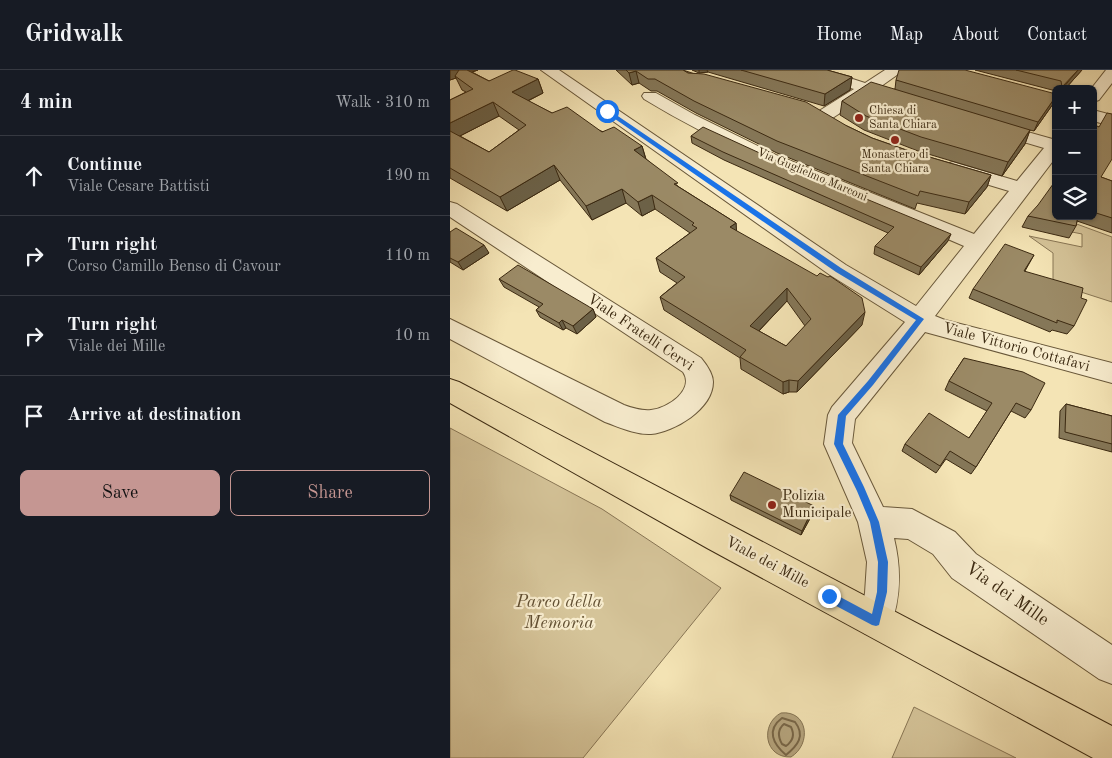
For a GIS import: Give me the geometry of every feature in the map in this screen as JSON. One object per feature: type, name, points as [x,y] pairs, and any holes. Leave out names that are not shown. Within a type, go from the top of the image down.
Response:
[{"type":"main road","name":"Viale dei Mille","points":[[450,390],[718,538],[1112,747]]},
{"type":"street","points":[[549,70],[629,103],[669,89]]},
{"type":"street","points":[[809,70],[912,102]]},
{"type":"street","points":[[840,125],[818,112],[866,88],[896,70]]},
{"type":"street","points":[[1097,93],[1110,79]]},
{"type":"street","name":"Via Guglielmo Marconi","points":[[629,103],[687,120],[853,193],[980,244]]},
{"type":"street","name":"Viale Vittorio Cottafavi","points":[[629,103],[838,270],[920,319],[938,328],[1112,373]]},
{"type":"street","points":[[1097,116],[1112,121]]},
{"type":"street","points":[[977,122],[1052,145]]},
{"type":"street","points":[[876,621],[882,592],[883,562],[874,522],[861,490],[838,444],[842,415],[871,383],[931,303],[980,244],[1052,150]]},
{"type":"street","points":[[939,164],[1021,189]]},
{"type":"street","name":"Viale Fratelli Cervi","points":[[450,328],[615,414],[630,419],[650,422],[680,411],[696,394],[700,384],[699,374],[692,365],[452,212]]},
{"type":"street","name":"Via dei Mille","points":[[874,522],[912,524],[944,543],[964,566],[1112,666]]},
{"type":"green space","points":[[1074,223],[1112,237],[1112,302],[1053,283],[1053,253],[1029,236],[1082,247],[1082,234],[1072,232]]},
{"type":"green space","name":"Parco della Memoria","points":[[450,428],[602,509],[721,588],[583,758],[450,758]]},
{"type":"green space","points":[[914,707],[1016,758],[892,758]]},
{"type":"water","points":[[781,713],[790,713],[797,717],[802,722],[804,729],[802,744],[791,757],[782,756],[775,752],[770,746],[768,739],[770,725],[774,718]]},
{"type":"building","points":[[459,70],[467,70],[489,81],[515,70],[538,79],[512,92],[552,113],[567,107],[602,132],[614,127],[642,146],[634,150],[678,183],[674,184],[736,223],[730,227],[817,276],[820,273],[828,277],[830,276],[862,298],[865,312],[798,381],[789,380],[783,382],[740,357],[746,350],[660,297],[685,277],[656,258],[697,228],[692,225],[694,223],[652,195],[638,202],[622,189],[586,206],[554,165],[500,197],[450,168],[450,131],[489,152],[526,125],[493,102],[450,123],[450,100],[473,89],[455,76]],"holes":[[[787,288],[811,319],[786,346],[750,326]]]},
{"type":"building","points":[[626,70],[683,70],[688,73],[704,74],[806,102],[872,138],[991,175],[969,202],[920,191],[918,196],[777,141],[694,101],[655,79],[648,79],[636,71],[629,73]]},
{"type":"building","points":[[741,70],[827,70],[852,77],[825,94]]},
{"type":"building","points":[[899,70],[965,70],[1052,93],[1052,102],[1038,122],[896,80]]},
{"type":"building","points":[[1016,70],[1078,70],[1064,85],[1062,85],[1061,81]]},
{"type":"building","points":[[871,82],[1030,130],[1008,162],[921,137],[866,116],[842,101]]},
{"type":"building","points":[[1107,113],[1112,114],[1112,159],[1101,177],[1112,181],[1112,218],[1097,213],[1097,126],[1099,127]]},
{"type":"building","points":[[703,127],[801,172],[951,234],[921,267],[875,246],[894,227],[723,152],[691,136]]},
{"type":"building","points":[[1052,186],[1052,220],[1077,220],[1076,226],[1028,216]]},
{"type":"building","points":[[456,228],[484,245],[458,262],[450,258],[450,232]]},
{"type":"building","points":[[1005,244],[1034,255],[1024,271],[1083,288],[1081,298],[1087,300],[1074,326],[1057,320],[1057,323],[973,289]]},
{"type":"building","points":[[518,265],[593,309],[573,326],[562,320],[559,323],[536,310],[543,304],[499,279]]},
{"type":"building","points":[[964,358],[1023,372],[1045,383],[1031,410],[1016,403],[976,467],[950,451],[940,466],[905,444],[929,413],[969,438],[992,403],[949,381]]},
{"type":"building","points":[[1066,404],[1112,416],[1112,444],[1065,432]]},
{"type":"building","name":"Polizia Municipale","points":[[744,472],[814,506],[802,531],[730,495]]},
{"type":"place","name":"Chiesa di Santa Chiara","points":[[859,118]]},
{"type":"place","name":"Monastero di Santa Chiara","points":[[895,140]]},
{"type":"place","name":"Polizia Municipale","points":[[772,505]]},
{"type":"route","points":[[607,111],[838,270],[895,306],[920,319],[871,383],[842,415],[838,444],[861,490],[874,522],[883,562],[882,592],[876,621],[829,596]]}]
